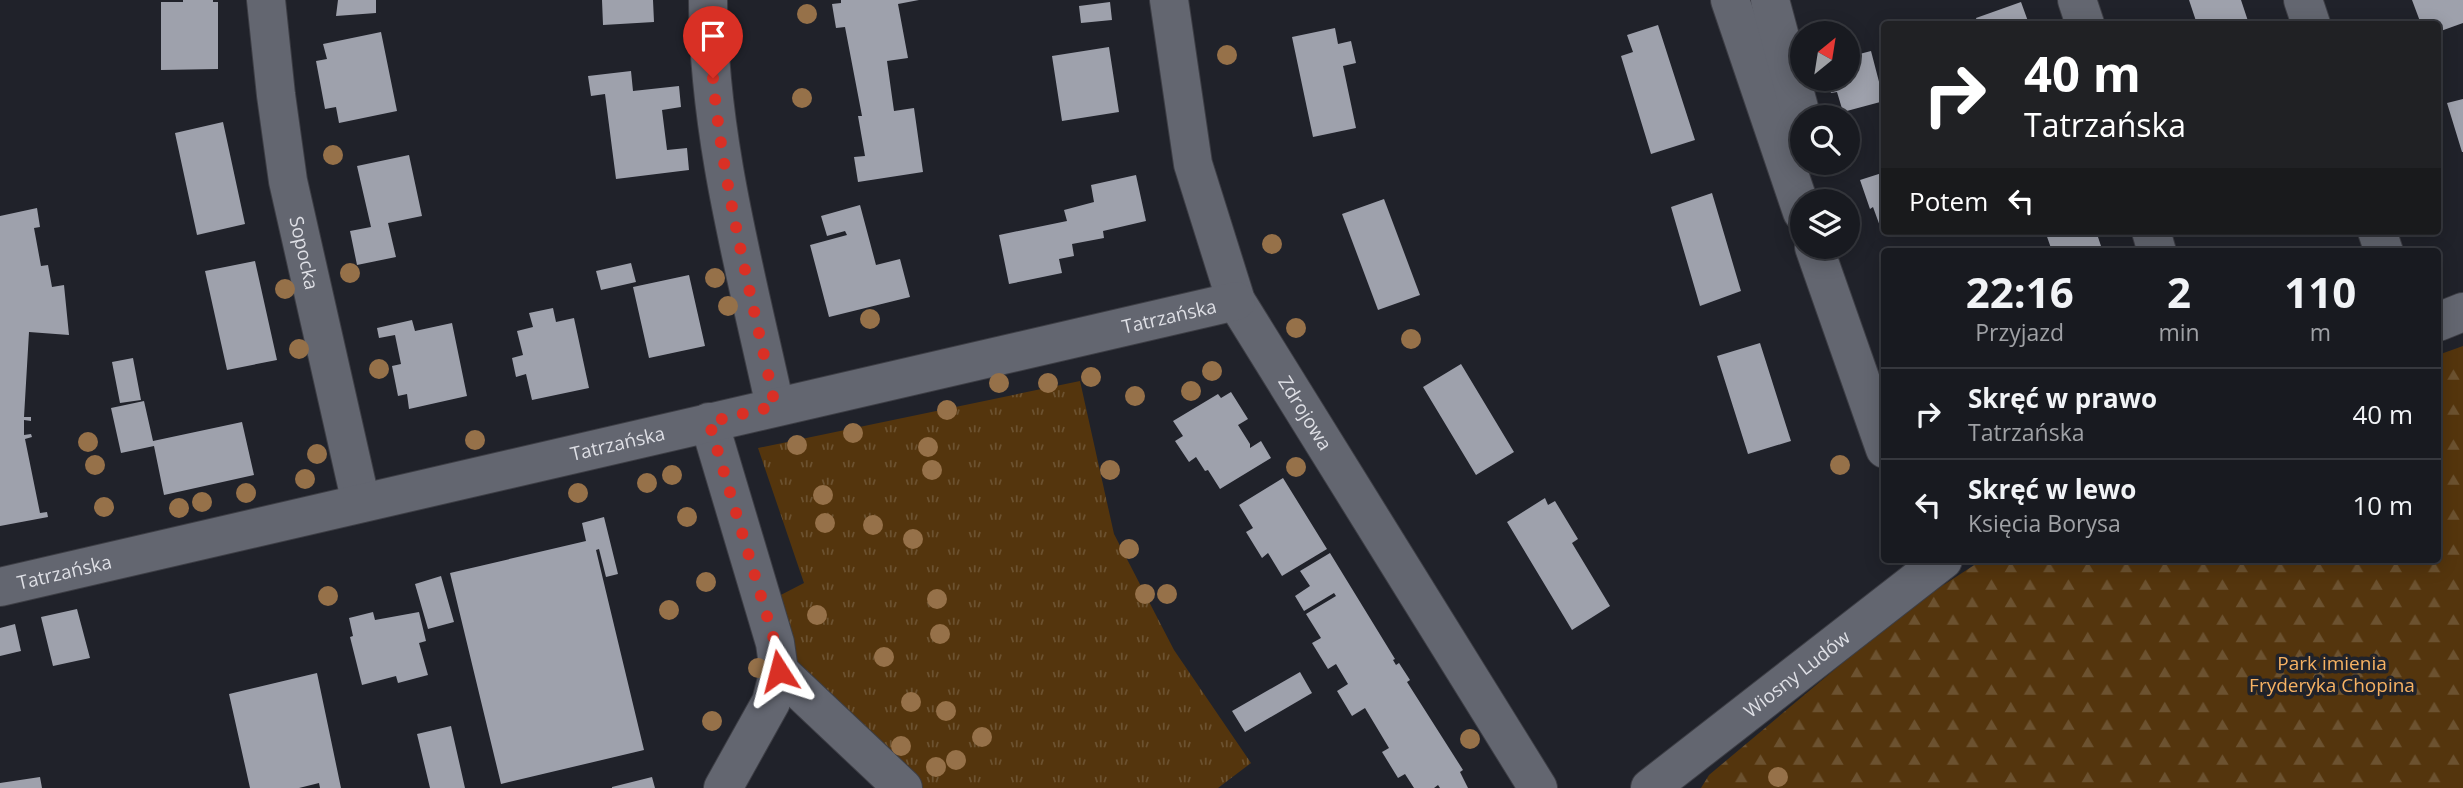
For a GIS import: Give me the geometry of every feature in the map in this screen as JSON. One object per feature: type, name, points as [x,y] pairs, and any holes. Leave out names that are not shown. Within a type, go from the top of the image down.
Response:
[{"type":"street","name":"Sopocka","points":[[266,0],[288,181],[361,503]]},
{"type":"street","points":[[708,0],[708,33],[717,122],[775,406]]},
{"type":"street","name":"Zdrojowa","points":[[1169,0],[1180,88],[1194,164],[1236,301],[1538,788]]},
{"type":"street","points":[[1730,0],[1794,189]]},
{"type":"street","points":[[1770,0],[1798,105]]},
{"type":"street","points":[[2077,0],[2084,21]]},
{"type":"street","points":[[2303,0],[2310,21]]},
{"type":"street","points":[[1824,259],[1881,437]]},
{"type":"street","name":"Tatrzańska","points":[[0,587],[1236,301]]},
{"type":"street","points":[[2441,321],[2463,312]]},
{"type":"street","points":[[709,422],[775,643],[779,671],[771,702],[723,788]]},
{"type":"street","name":"Wiosny Ludów","points":[[1650,788],[1934,563]]},
{"type":"street","points":[[779,671],[903,788]]},
{"type":"green space","name":"Park imienia Fryderyka Chopina","points":[[2463,346],[2463,788],[1701,788],[1709,775],[1908,608],[1977,563],[2441,563],[2441,354]]},
{"type":"green space","points":[[1080,381],[1114,534],[1174,650],[1251,763],[1218,788],[918,788],[787,664],[773,599],[804,583],[758,448]]},
{"type":"building","points":[[338,0],[376,0],[376,13],[336,16]]},
{"type":"building","points":[[602,0],[653,0],[654,22],[603,25]]},
{"type":"building","points":[[841,0],[919,0],[898,4],[908,58],[887,61],[894,111],[914,108],[923,172],[858,182],[854,157],[865,156],[858,116],[862,116],[845,27],[836,28],[832,4],[841,3]]},
{"type":"building","points":[[2189,0],[2241,0],[2248,21],[2196,21]]},
{"type":"building","points":[[2412,0],[2463,0],[2463,23],[2441,31],[2441,21],[2420,21]]},
{"type":"building","points":[[161,2],[218,2],[218,69],[161,70]]},
{"type":"building","points":[[1110,2],[1112,20],[1081,23],[1079,6]]},
{"type":"building","points":[[2021,2],[2028,21],[1977,21],[1976,18]]},
{"type":"building","points":[[1658,25],[1695,140],[1651,154],[1621,56],[1633,52],[1627,35]]},
{"type":"building","points":[[1335,28],[1338,44],[1351,41],[1356,63],[1343,66],[1356,128],[1313,137],[1292,37]]},
{"type":"building","points":[[381,32],[397,111],[339,123],[336,107],[325,109],[316,61],[327,59],[323,44]]},
{"type":"building","points":[[1109,47],[1119,112],[1062,121],[1052,56]]},
{"type":"building","points":[[1871,51],[1881,89],[1881,102],[1860,107],[1860,105],[1841,105],[1837,92],[1830,91],[1860,91],[1860,54]]},
{"type":"building","points":[[631,71],[633,91],[679,86],[681,107],[662,110],[667,150],[687,148],[689,170],[616,179],[605,94],[591,96],[588,76]]},
{"type":"building","points":[[2463,99],[2463,152],[2462,152],[2447,103]]},
{"type":"building","points":[[223,122],[245,224],[197,235],[175,133]]},
{"type":"building","points":[[409,155],[422,216],[388,223],[396,257],[357,265],[350,231],[371,227],[357,166]]},
{"type":"building","points":[[1881,173],[1881,229],[1873,207],[1870,209],[1860,180]]},
{"type":"building","points":[[1136,175],[1146,221],[1103,231],[1104,238],[1072,244],[1074,256],[1059,259],[1062,273],[1009,284],[999,235],[1067,221],[1064,210],[1094,202],[1091,185]]},
{"type":"building","points":[[1712,193],[1741,291],[1700,306],[1671,207]]},
{"type":"building","points":[[1384,199],[1420,295],[1378,310],[1342,214]]},
{"type":"building","points":[[860,205],[876,265],[900,259],[910,297],[829,317],[810,245],[847,235],[845,231],[827,236],[821,216]]},
{"type":"building","points":[[37,208],[40,227],[34,228],[41,266],[48,265],[52,287],[64,285],[69,335],[29,332],[24,417],[31,417],[31,421],[24,420],[24,435],[31,434],[32,437],[25,439],[40,513],[47,512],[48,517],[0,526],[0,216]]},
{"type":"building","points":[[2046,235],[2097,235],[2102,248],[2051,248]]},
{"type":"building","points":[[255,261],[277,360],[227,370],[205,271]]},
{"type":"building","points":[[631,263],[636,282],[601,290],[596,271]]},
{"type":"building","points":[[689,275],[705,346],[649,358],[633,287]]},
{"type":"building","points":[[553,308],[556,322],[574,318],[589,388],[532,400],[526,374],[516,377],[512,358],[523,355],[517,331],[533,327],[529,313]]},
{"type":"building","points":[[412,320],[415,331],[452,323],[467,396],[409,409],[407,394],[398,396],[392,366],[401,364],[395,335],[379,338],[377,328]]},
{"type":"building","points":[[1760,343],[1791,441],[1748,454],[1717,356]]},
{"type":"building","points":[[133,358],[141,400],[120,403],[112,362]]},
{"type":"building","points":[[1461,364],[1514,452],[1476,475],[1423,387]]},
{"type":"building","points":[[1231,392],[1248,419],[1238,425],[1250,448],[1261,441],[1271,458],[1220,489],[1196,457],[1189,462],[1175,441],[1183,436],[1173,421],[1218,394],[1221,398]]},
{"type":"building","points":[[144,401],[153,441],[242,422],[254,475],[164,495],[154,446],[121,453],[111,408]]},
{"type":"building","points":[[1283,478],[1327,549],[1282,576],[1268,553],[1262,558],[1246,532],[1253,528],[1239,505]]},
{"type":"building","points":[[1545,498],[1548,505],[1555,501],[1578,539],[1572,543],[1610,606],[1572,630],[1507,522]]},
{"type":"building","points":[[604,517],[618,574],[606,577],[599,549],[596,550],[644,750],[501,784],[450,573],[586,541],[582,523]]},
{"type":"building","points":[[1330,553],[1395,659],[1393,660],[1396,665],[1399,663],[1410,680],[1407,682],[1463,770],[1460,772],[1468,788],[1440,788],[1438,785],[1434,788],[1414,788],[1405,774],[1398,778],[1382,752],[1389,748],[1365,708],[1352,716],[1337,691],[1348,684],[1336,664],[1328,669],[1312,643],[1321,638],[1306,614],[1336,596],[1334,593],[1304,611],[1295,596],[1310,586],[1300,571]]},
{"type":"building","points":[[441,576],[454,622],[428,629],[415,584]]},
{"type":"building","points":[[77,609],[90,658],[53,666],[41,617]]},
{"type":"building","points":[[373,612],[375,620],[419,612],[426,641],[419,643],[428,675],[398,683],[396,676],[362,685],[350,637],[353,636],[349,618]]},
{"type":"building","points":[[15,624],[21,651],[0,656],[0,628]]},
{"type":"building","points":[[1300,672],[1312,693],[1245,732],[1232,711]]},
{"type":"building","points":[[317,673],[341,788],[320,788],[319,783],[299,788],[250,788],[229,694]]},
{"type":"building","points":[[451,726],[465,788],[430,788],[417,734]]},
{"type":"building","points":[[40,777],[42,788],[0,788],[0,783]]},
{"type":"building","points":[[652,777],[655,788],[612,788],[612,787]]},
{"type":"route","points":[[713,78],[717,122],[734,215],[775,406],[709,422],[775,643],[779,671]]}]
